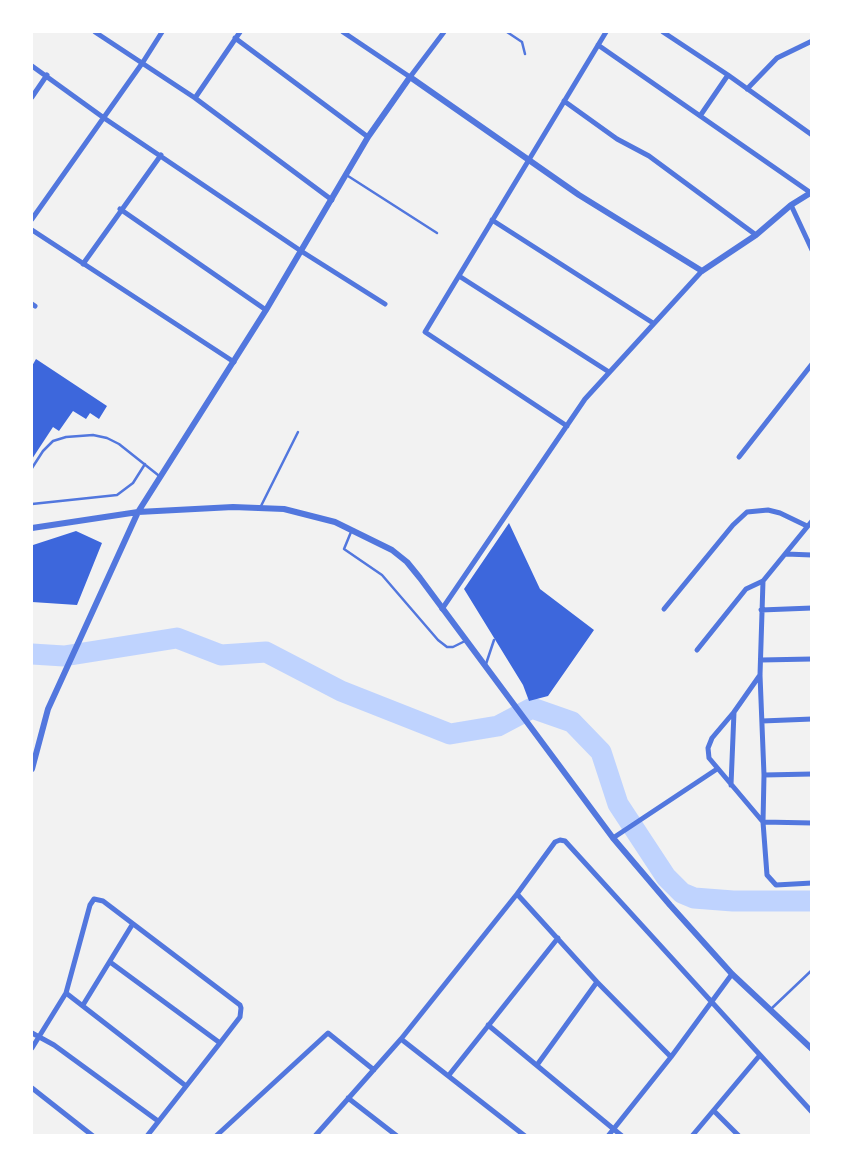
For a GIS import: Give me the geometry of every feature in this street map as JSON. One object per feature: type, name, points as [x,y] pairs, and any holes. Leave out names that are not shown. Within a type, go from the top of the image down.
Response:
[{"type":"street","points":[[95,32],[195,98],[332,200]]},
{"type":"street","points":[[32,219],[162,32]]},
{"type":"street","points":[[195,98],[240,32]]},
{"type":"street","points":[[343,32],[528,161],[702,271]]},
{"type":"street","points":[[32,769],[48,709],[138,512],[266,310],[368,137],[444,32]]},
{"type":"street","points":[[567,426],[425,332],[606,32]]},
{"type":"street","points":[[663,32],[729,75],[811,135]]},
{"type":"street","points":[[235,38],[368,137]]},
{"type":"street","points":[[747,89],[777,58],[811,41]]},
{"type":"street","points":[[442,609],[585,399],[702,271],[756,235],[791,205],[811,193],[598,45]]},
{"type":"street","points":[[32,66],[301,251],[385,304]]},
{"type":"street","points":[[32,96],[47,75]]},
{"type":"street","points":[[700,116],[729,75]]},
{"type":"street","points":[[564,101],[617,139],[649,156],[756,235]]},
{"type":"street","points":[[83,264],[160,155]]},
{"type":"street","points":[[791,205],[811,250]]},
{"type":"street","points":[[120,209],[266,310]]},
{"type":"street","points":[[492,220],[653,323]]},
{"type":"street","points":[[32,230],[234,362]]},
{"type":"street","points":[[458,276],[609,372]]},
{"type":"street","points":[[739,457],[811,363]]},
{"type":"street","points":[[32,528],[138,512],[233,507],[284,509],[335,522],[392,550],[407,562],[613,838],[732,974],[811,1049]]},
{"type":"street","points":[[664,608],[747,512],[768,510],[809,524],[763,581],[746,589],[696,650]]},
{"type":"street","points":[[786,554],[811,555]]},
{"type":"street","points":[[763,581],[760,675],[763,822],[767,875],[776,885],[811,883]]},
{"type":"street","points":[[761,610],[811,608]]},
{"type":"street","points":[[761,660],[811,659]]},
{"type":"street","points":[[760,675],[709,743],[708,754],[717,769],[763,822],[811,823]]},
{"type":"street","points":[[731,785],[734,712]]},
{"type":"street","points":[[762,721],[811,719]]},
{"type":"street","points":[[613,838],[717,769]]},
{"type":"street","points":[[764,775],[811,774]]},
{"type":"street","points":[[315,1136],[401,1039],[555,842],[563,840],[811,1112]]},
{"type":"street","points":[[517,894],[597,982],[671,1057]]},
{"type":"street","points":[[32,1048],[35,1035],[66,993],[92,902],[97,899],[103,901],[240,1004],[240,1017],[147,1136]]},
{"type":"street","points":[[83,1005],[132,925]]},
{"type":"street","points":[[449,1074],[558,939]]},
{"type":"street","points":[[110,962],[220,1044]]},
{"type":"street","points":[[608,1136],[732,974]]},
{"type":"street","points":[[537,1065],[597,982]]},
{"type":"street","points":[[66,993],[186,1086]]},
{"type":"street","points":[[488,1025],[622,1136]]},
{"type":"street","points":[[216,1136],[328,1033],[373,1070]]},
{"type":"street","points":[[35,1035],[54,1045],[158,1121]]},
{"type":"street","points":[[401,1039],[525,1136]]},
{"type":"street","points":[[692,1136],[760,1055]]},
{"type":"street","points":[[32,1088],[93,1136]]},
{"type":"street","points":[[348,1098],[397,1136]]},
{"type":"street","points":[[714,1111],[739,1136]]},
{"type":"lane","points":[[507,32],[522,42],[525,54]]},
{"type":"lane","points":[[345,175],[437,233]]},
{"type":"lane","points":[[260,508],[298,432]]},
{"type":"lane","points":[[32,468],[53,441],[79,435],[107,438],[161,477]]},
{"type":"lane","points":[[32,504],[117,495],[133,483],[145,464]]},
{"type":"lane","points":[[352,530],[344,545],[346,551],[382,575],[447,647],[453,648],[465,641]]},
{"type":"lane","points":[[485,667],[491,657],[494,640]]},
{"type":"lane","points":[[769,1011],[811,970]]},
{"type":"building","points":[[36,359],[107,406],[99,419],[90,413],[86,419],[73,411],[59,431],[53,427],[32,459],[32,366]]},
{"type":"building","points":[[509,523],[540,589],[594,630],[548,696],[529,701],[523,685],[464,589]]},
{"type":"building","points":[[76,531],[102,543],[77,605],[32,602],[33,545]]},
{"type":"waterway","points":[[32,654],[64,656],[177,638],[221,655],[266,652],[341,691],[450,734],[498,726],[532,708],[572,722],[601,752],[618,804],[666,877],[682,893],[694,898],[733,901],[812,901]]}]
